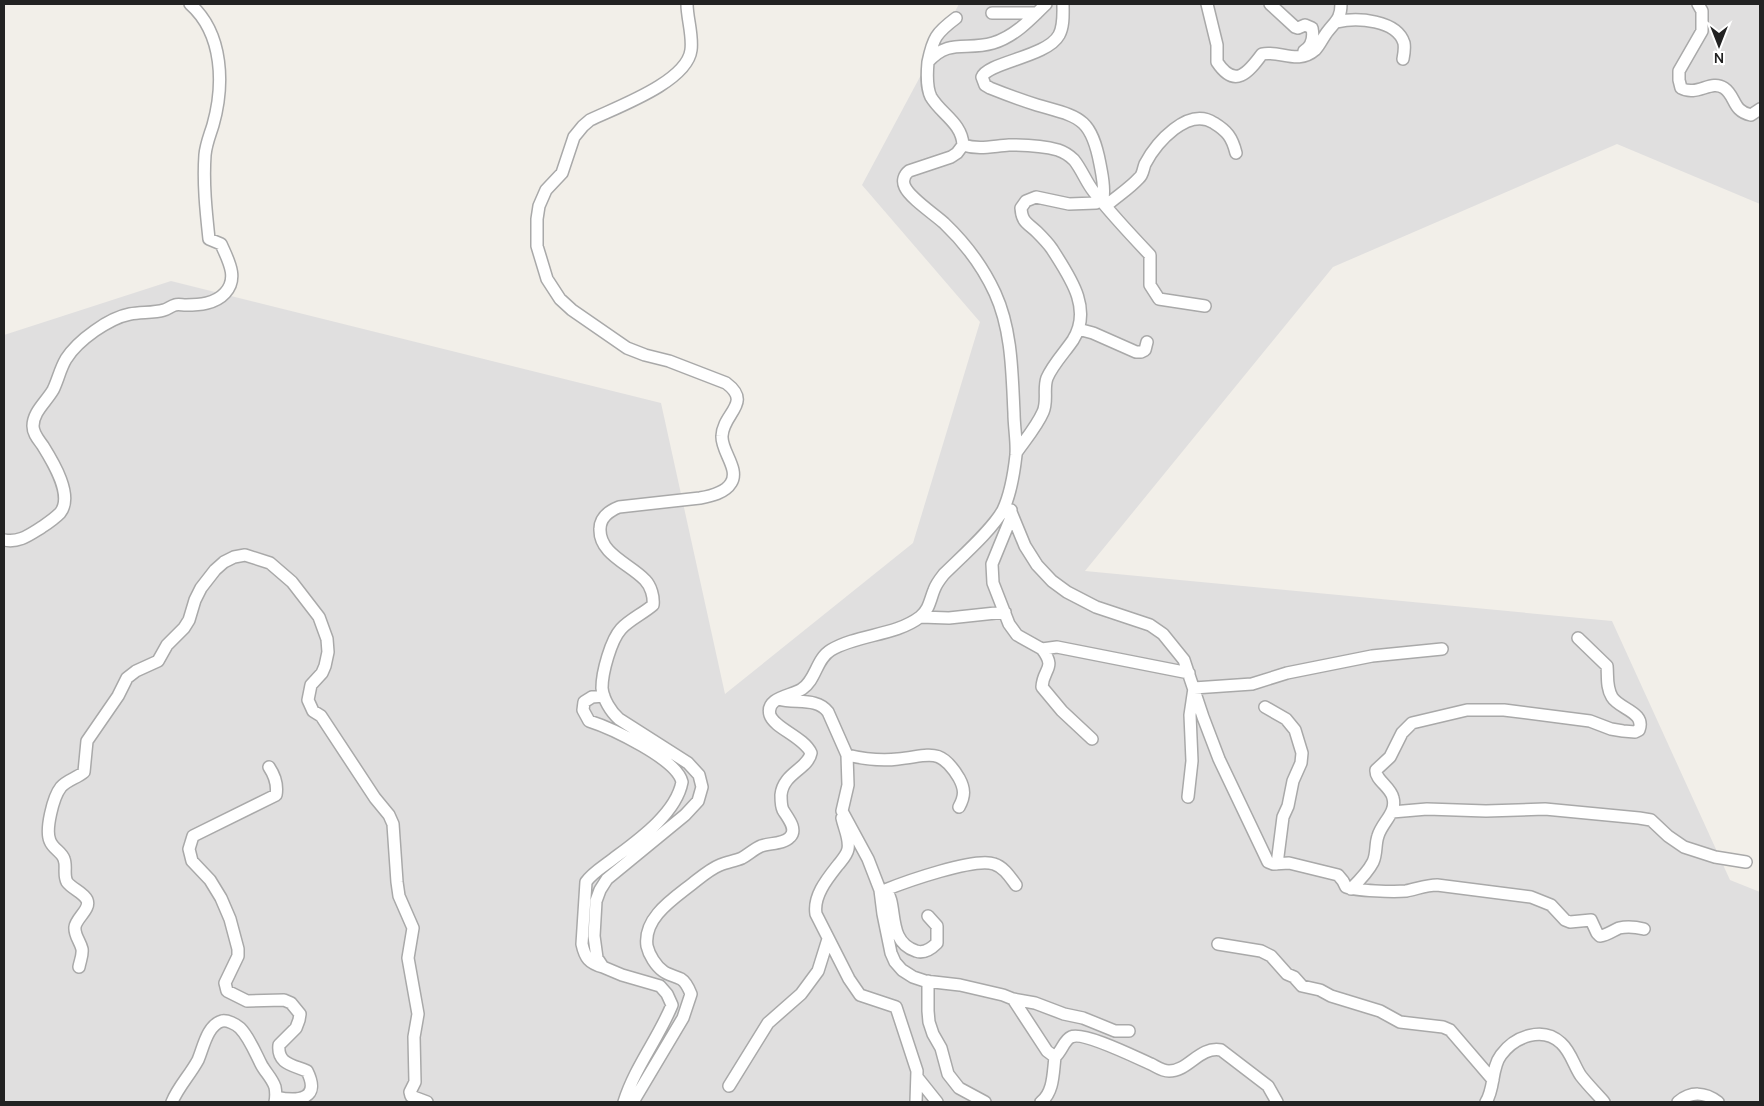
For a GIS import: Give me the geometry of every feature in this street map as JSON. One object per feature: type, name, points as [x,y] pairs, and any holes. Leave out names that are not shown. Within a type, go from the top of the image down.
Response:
[{"type":"street","points":[[4,540],[16,541],[24,538],[49,522],[63,508],[64,493],[62,482],[36,435],[33,424],[34,417],[53,390],[62,367],[75,348],[100,328],[122,316],[165,310],[175,305],[215,301],[228,288],[232,271],[221,244],[209,239],[204,190],[205,154],[219,98],[219,63],[214,41],[209,30],[199,13],[190,4]]},
{"type":"street","points":[[603,967],[595,952],[594,936],[596,901],[602,884],[626,862],[685,815],[698,801],[702,787],[699,775],[694,768],[618,719],[612,713],[604,696],[602,690],[605,670],[615,638],[624,626],[653,605],[654,598],[646,581],[606,548],[600,534],[600,522],[607,513],[619,507],[712,496],[727,488],[733,478],[733,472],[723,444],[722,432],[738,404],[738,398],[732,387],[726,382],[670,361],[626,348],[572,310],[554,291],[542,268],[536,246],[536,219],[542,198],[562,173],[574,137],[583,126],[590,120],[672,78],[684,67],[691,49],[687,4]]},
{"type":"street","points":[[928,62],[938,51],[947,48],[984,45],[1001,40],[1019,28],[1046,4]]},
{"type":"street","points":[[1063,4],[1062,27],[1054,41],[1029,55],[988,70],[984,74],[983,81],[990,88],[1037,105],[1065,112],[1082,122],[1093,139],[1098,156],[1104,203]]},
{"type":"street","points":[[1207,4],[1217,45],[1217,62],[1227,74],[1240,76],[1246,74],[1262,54],[1295,58],[1305,56],[1315,50],[1326,32],[1338,22],[1358,19],[1388,26],[1396,32],[1404,42],[1403,59]]},
{"type":"street","points":[[1270,4],[1298,28],[1305,25],[1312,28],[1313,38],[1307,49],[1301,52],[1282,55]]},
{"type":"street","points":[[1338,22],[1341,4]]},
{"type":"street","points":[[1698,4],[1702,11],[1702,31],[1679,71],[1681,88],[1687,91],[1696,91],[1717,85],[1724,88],[1737,108],[1744,113],[1751,115],[1760,109]]},
{"type":"street","points":[[992,13],[1037,13]]},
{"type":"street","points":[[956,18],[936,35],[931,46],[928,62],[928,88],[930,96],[958,128],[963,145]]},
{"type":"street","points":[[1016,453],[1044,411],[1047,378],[1078,329],[1080,303],[1073,283],[1051,248],[1025,222],[1021,208],[1026,201],[1036,198],[1069,204],[1104,203],[1141,177],[1145,164],[1167,134],[1197,118],[1209,120],[1225,130],[1233,141],[1236,153]]},
{"type":"street","points":[[963,145],[990,148],[1026,146],[1060,150],[1073,160],[1087,182],[1114,216],[1150,255],[1150,285],[1159,299],[1205,306]]},
{"type":"street","points":[[921,617],[929,606],[937,583],[944,574],[997,520],[1008,498],[1016,453],[1008,333],[999,301],[985,275],[961,240],[930,209],[910,194],[903,181],[904,175],[909,171],[951,157],[963,145]]},
{"type":"street","points":[[1078,329],[1098,335],[1136,352],[1145,350],[1147,342]]},
{"type":"street","points":[[1008,498],[1011,512],[1025,546],[1037,565],[1052,581],[1067,592],[1096,607],[1150,625],[1173,644],[1190,673],[1219,759],[1268,862],[1277,864],[1288,863],[1338,874],[1346,886],[1351,889],[1403,891],[1428,885],[1437,885],[1520,894],[1551,905],[1570,922],[1591,920],[1600,936],[1607,935],[1617,929],[1644,928]]},
{"type":"street","points":[[1011,512],[996,553],[992,572],[993,583],[1009,624],[1017,635],[1042,649],[1049,658],[1042,687],[1062,711],[1092,738]]},
{"type":"street","points":[[79,968],[82,949],[75,934],[75,928],[87,903],[86,899],[67,882],[65,861],[51,845],[49,838],[48,825],[58,793],[66,782],[84,772],[87,741],[118,696],[127,678],[136,671],[158,661],[167,645],[184,628],[201,588],[215,570],[224,562],[234,557],[245,555],[270,563],[292,582],[319,617],[325,628],[328,652],[322,673],[311,686],[308,695],[310,706],[321,716],[375,798],[389,815],[393,824],[399,896],[413,928],[408,958],[418,1014],[414,1037],[415,1082],[410,1092],[415,1098],[427,1102]]},
{"type":"street","points":[[633,1102],[683,1018],[691,994],[682,979],[664,972],[651,955],[647,940],[653,922],[660,911],[672,899],[711,870],[742,858],[763,846],[786,840],[790,838],[792,833],[792,827],[782,809],[781,797],[783,787],[788,778],[811,756],[811,753],[806,744],[772,720],[770,705],[778,699],[803,689],[822,658],[833,649],[894,629],[921,617],[949,618],[1005,612]]},
{"type":"street","points":[[1351,889],[1362,878],[1373,861],[1378,835],[1395,807],[1393,797],[1384,783],[1376,776],[1376,770],[1390,757],[1406,728],[1419,720],[1433,719],[1468,710],[1504,710],[1590,721],[1611,729],[1623,731],[1635,732],[1639,730],[1640,718],[1612,698],[1609,691],[1607,666],[1603,660],[1578,638]]},
{"type":"street","points":[[1042,649],[1057,647],[1190,673]]},
{"type":"street","points":[[1194,688],[1252,684],[1287,673],[1372,656],[1442,650]]},
{"type":"street","points":[[1188,797],[1192,761],[1190,715],[1194,688]]},
{"type":"street","points":[[604,696],[592,696],[584,702],[583,710],[589,721],[620,733],[651,751],[677,772],[682,782],[678,794],[670,807],[648,833],[589,877],[586,882],[582,944],[585,957],[591,963],[622,975],[660,986],[668,994],[672,1005],[662,1028],[631,1082],[624,1102]]},
{"type":"street","points":[[778,699],[788,702],[812,702],[824,706],[848,755],[848,785],[842,818],[849,847],[847,854],[821,890],[816,903],[816,914],[849,979],[860,995],[896,1007],[918,1077],[916,1102]]},
{"type":"street","points":[[1265,707],[1286,719],[1295,730],[1302,753],[1301,763],[1293,781],[1288,806],[1283,817],[1277,864]]},
{"type":"street","points":[[848,755],[884,760],[921,754],[942,758],[956,774],[964,790],[964,796],[958,807]]},
{"type":"street","points":[[172,1102],[197,1061],[210,1033],[222,1021],[233,1023],[244,1033],[272,1080],[276,1100],[300,1099],[309,1095],[312,1089],[312,1081],[308,1071],[285,1063],[278,1052],[279,1045],[296,1028],[299,1020],[300,1014],[291,1002],[278,1000],[247,1001],[227,992],[225,988],[226,977],[238,956],[236,940],[221,898],[210,880],[192,861],[189,849],[190,840],[193,836],[276,795],[278,787],[270,767]]},
{"type":"street","points":[[1392,812],[1427,809],[1486,811],[1545,809],[1640,818],[1651,820],[1668,836],[1684,847],[1715,857],[1746,862]]},
{"type":"street","points":[[842,811],[868,859],[882,890],[888,943],[895,962],[902,970],[913,977],[1003,994],[1014,999],[1035,1003],[1064,1014],[1083,1018],[1115,1031],[1129,1031]]},
{"type":"street","points":[[882,890],[934,873],[968,865],[990,863],[995,864],[1006,872],[1016,885]]},
{"type":"street","points":[[882,890],[891,896],[892,914],[898,936],[915,951],[930,950],[938,940],[937,926],[928,916]]},
{"type":"street","points":[[729,1086],[768,1023],[801,994],[818,971],[828,939]]},
{"type":"street","points":[[1218,944],[1261,951],[1272,956],[1302,986],[1320,990],[1338,999],[1380,1011],[1400,1022],[1443,1027],[1450,1030],[1493,1080]]},
{"type":"street","points":[[928,981],[929,1022],[943,1053],[948,1074],[959,1088],[985,1102]]},
{"type":"street","points":[[1014,999],[1047,1051],[1055,1057]]},
{"type":"street","points":[[1041,1102],[1046,1099],[1051,1087],[1055,1057],[1061,1052],[1065,1041],[1078,1035],[1098,1041],[1165,1071],[1179,1068],[1202,1053],[1218,1049],[1225,1052],[1268,1086],[1277,1102]]},
{"type":"street","points":[[1486,1102],[1492,1092],[1493,1080],[1501,1055],[1529,1035],[1546,1035],[1562,1044],[1583,1078],[1604,1102]]},
{"type":"street","points":[[918,1077],[937,1102]]},
{"type":"street","points":[[1678,1102],[1684,1097],[1699,1094],[1706,1095],[1718,1102]]},
{"type":"shaded area","points":[[959,4],[1760,4],[1760,204],[1617,144],[1333,267],[1085,571],[1612,621],[1730,880],[1760,892],[1760,1102],[4,1102],[4,335],[171,281],[661,403],[725,694],[913,543],[980,322],[862,185]]}]
